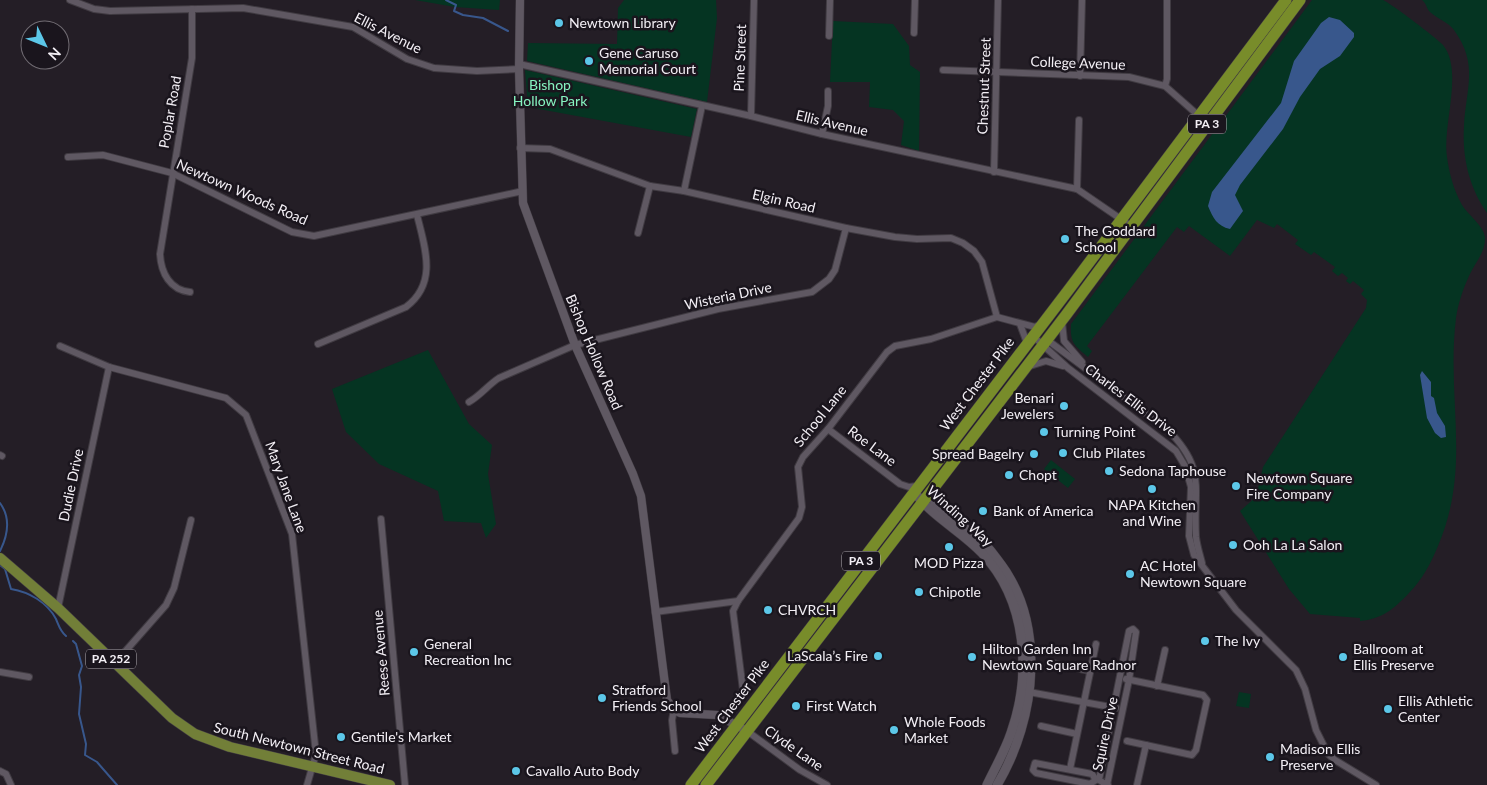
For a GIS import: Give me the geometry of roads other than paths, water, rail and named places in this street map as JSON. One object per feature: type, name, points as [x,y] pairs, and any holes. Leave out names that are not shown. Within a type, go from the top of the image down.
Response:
[{"type":"highway","name":"West Chester Pike","points":[[706,785],[1066,315],[1199,116],[1286,0]]},
{"type":"highway","name":"West Chester Pike","points":[[691,785],[1042,323],[1127,222],[1300,0]]},
{"type":"main road","name":"Winding Way","points":[[917,488],[923,504],[967,539],[987,558],[1003,581],[1017,611],[1023,659],[1019,702],[1012,732],[987,785]]},
{"type":"main road","name":"Winding Way","points":[[934,488],[933,495],[937,506],[989,549],[1016,588],[1028,622],[1032,657],[1029,692],[1019,737],[997,785]]},
{"type":"main road","name":"South Newtown Street Road","points":[[0,558],[58,608],[172,718],[201,738],[230,748],[390,785]]},
{"type":"street","name":"Ellis Avenue","points":[[70,0],[94,9],[110,11],[242,8],[337,22],[368,34],[407,59],[434,68],[477,71],[519,67],[751,116],[822,134],[1077,189],[1127,222]]},
{"type":"street","name":"Bishop Hollow Road","points":[[520,0],[520,148],[523,203],[575,345],[633,474],[640,496],[664,687],[667,700],[674,710],[672,720],[675,751]]},
{"type":"street","name":"Pine Street","points":[[751,116],[754,0]]},
{"type":"street","points":[[829,36],[830,0]]},
{"type":"street","points":[[914,33],[915,0]]},
{"type":"street","name":"Chestnut Street","points":[[994,172],[998,0]]},
{"type":"street","points":[[1080,76],[1082,0]]},
{"type":"street","points":[[1165,86],[1167,79],[1167,0]]},
{"type":"street","name":"Poplar Road","points":[[190,292],[181,291],[167,279],[161,267],[160,254],[192,58],[192,9]]},
{"type":"street","name":"College Avenue","points":[[943,70],[1129,77],[1165,86],[1199,116]]},
{"type":"street","points":[[822,134],[828,106],[828,91]]},
{"type":"street","points":[[684,191],[702,106]]},
{"type":"street","points":[[1077,189],[1079,120]]},
{"type":"street","name":"Elgin Road","points":[[520,148],[550,149],[650,186],[684,191],[846,228],[895,237],[917,239],[951,238],[963,243],[974,251],[982,262],[997,317]]},
{"type":"street","name":"Newtown Woods Road","points":[[68,157],[103,155],[172,173],[302,235],[320,236],[522,192]]},
{"type":"street","points":[[638,233],[650,186]]},
{"type":"street","points":[[318,344],[406,307],[415,300],[421,291],[428,271],[417,215]]},
{"type":"street","name":"Wisteria Drive","points":[[469,402],[480,396],[489,385],[499,378],[575,345],[718,309],[812,292],[828,279],[834,270],[846,228]]},
{"type":"street","name":"Charles Ellis Drive","points":[[1066,315],[1062,326],[1064,342],[1097,377]]},
{"type":"street","points":[[997,317],[1035,327],[1042,323]]},
{"type":"street","name":"School Lane","points":[[738,602],[799,518],[802,507],[798,467],[803,458],[828,429],[887,352],[895,346],[931,339],[997,317]]},
{"type":"street","points":[[1020,324],[1030,339]]},
{"type":"street","name":"Charles Ellis Drive","points":[[1030,339],[1045,342],[1097,377],[1167,429],[1186,451],[1193,463],[1198,486],[1196,538],[1203,567]]},
{"type":"street","name":"Charles Ellis Drive","points":[[1045,342],[1068,368],[1176,451],[1185,466],[1191,487],[1189,536],[1194,555],[1252,628],[1296,670],[1305,689],[1316,730],[1328,754],[1376,785]]},
{"type":"street","name":"Mary Jane Lane","points":[[60,346],[109,367],[226,398],[246,415],[292,534],[316,754],[307,785]]},
{"type":"street","name":"Charles Ellis Drive","points":[[1019,376],[1028,367],[1041,361],[1050,361],[1068,368]]},
{"type":"street","name":"Dudie Drive","points":[[58,608],[109,367]]},
{"type":"street","name":"Roe Lane","points":[[828,429],[900,484],[905,492],[906,503]]},
{"type":"street","name":"Roe Lane","points":[[900,484],[917,488]]},
{"type":"street","name":"Reese Avenue","points":[[381,519],[405,785]]},
{"type":"street","points":[[115,663],[166,605],[174,588],[191,520]]},
{"type":"street","points":[[655,612],[738,602]]},
{"type":"street","points":[[725,719],[743,690],[733,611],[738,602]]},
{"type":"street","name":"Squire Drive","points":[[1134,626],[1136,632],[1129,680],[1107,785],[1099,780],[1120,678],[1129,631],[1134,626]]},
{"type":"street","points":[[1070,769],[1096,644]]},
{"type":"street","points":[[1158,686],[1166,650]]},
{"type":"street","points":[[1052,663],[1090,671]]},
{"type":"street","points":[[0,672],[29,677]]},
{"type":"street","points":[[1120,678],[1203,695],[1207,700],[1196,750],[1192,755],[1127,741]]},
{"type":"street","points":[[1029,692],[1122,710]]},
{"type":"street","points":[[674,710],[685,715],[717,714],[747,731]]},
{"type":"street","points":[[1040,726],[1077,734]]},
{"type":"street","name":"Clyde Lane","points":[[747,731],[800,770],[827,785]]},
{"type":"street","points":[[1137,785],[1146,745]]},
{"type":"street","points":[[1035,763],[1044,763],[1070,769],[1092,774],[1096,780],[1090,784],[1036,774],[1033,766],[1035,763]]},
{"type":"street","points":[[0,770],[6,774],[11,785]]},
{"type":"water","points":[[1329,17],[1340,20],[1354,33],[1354,37],[1340,56],[1320,69],[1300,97],[1283,129],[1240,185],[1235,195],[1243,211],[1230,229],[1222,226],[1214,218],[1208,206],[1212,192],[1281,103],[1294,61],[1321,23]]},
{"type":"water","points":[[1422,371],[1431,382],[1431,396],[1434,398],[1437,413],[1445,426],[1446,437],[1441,438],[1435,433],[1427,418],[1420,375]]},
{"type":"waterway","points":[[446,0],[456,5],[454,11],[463,15],[483,18],[508,31]]},
{"type":"waterway","points":[[0,503],[7,521],[5,539],[0,551]]},
{"type":"waterway","points":[[0,565],[5,569],[11,589],[31,595],[43,603],[52,613],[66,636]]},
{"type":"waterway","points":[[73,641],[76,644],[82,666],[79,675],[81,687],[79,714],[86,744],[85,755],[97,762],[117,785]]},
{"type":"place","name":"Newtown Library","points":[[559,23]]},
{"type":"place","name":"Gene Caruso Memorial Court","points":[[589,61]]},
{"type":"place","name":"The Goddard School","points":[[1065,239]]},
{"type":"place","name":"Benari Jewelers","points":[[1064,406]]},
{"type":"place","name":"Turning Point","points":[[1044,432]]},
{"type":"place","name":"Club Pilates","points":[[1063,453]]},
{"type":"place","name":"Spread Bagelry","points":[[1034,454]]},
{"type":"place","name":"Sedona Taphouse","points":[[1109,471]]},
{"type":"place","name":"Chopt","points":[[1009,475]]},
{"type":"place","name":"Newtown Square Fire Company","points":[[1236,486]]},
{"type":"place","name":"NAPA Kitchen and Wine","points":[[1152,489]]},
{"type":"place","name":"Bank of America","points":[[983,511]]},
{"type":"place","name":"Ooh La La Salon","points":[[1233,545]]},
{"type":"place","name":"MOD Pizza","points":[[949,547]]},
{"type":"place","name":"AC Hotel Newtown Square","points":[[1130,574]]},
{"type":"place","name":"Chipotle","points":[[919,592]]},
{"type":"place","name":"CHVRCH","points":[[768,610]]},
{"type":"place","name":"The Ivy","points":[[1205,641]]},
{"type":"place","name":"General Recreation Inc","points":[[414,652]]},
{"type":"place","name":"LaScala’s Fire","points":[[878,656]]},
{"type":"place","name":"Hilton Garden Inn Newtown Square Radnor","points":[[972,657]]},
{"type":"place","name":"Ballroom at Ellis Preserve","points":[[1343,657]]},
{"type":"place","name":"Stratford Friends School","points":[[602,698]]},
{"type":"place","name":"First Watch","points":[[796,706]]},
{"type":"place","name":"Ellis Athletic Center","points":[[1388,709]]},
{"type":"place","name":"Whole Foods Market","points":[[894,730]]},
{"type":"place","name":"Gentile's Market","points":[[341,737]]},
{"type":"place","name":"Madison Ellis Preserve","points":[[1270,757]]},
{"type":"place","name":"Cavallo Auto Body","points":[[516,771]]},
{"type":"park label","name":"Bishop Hollow Park","points":[[550,94]]}]
